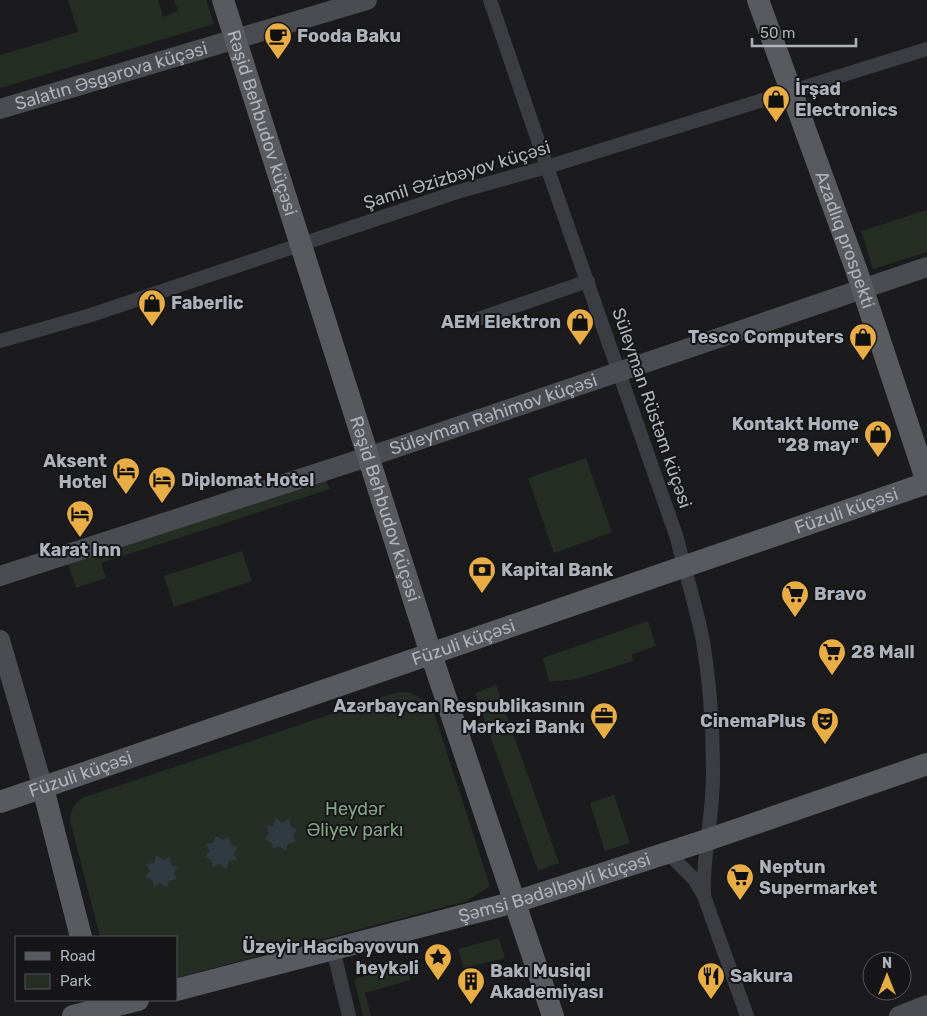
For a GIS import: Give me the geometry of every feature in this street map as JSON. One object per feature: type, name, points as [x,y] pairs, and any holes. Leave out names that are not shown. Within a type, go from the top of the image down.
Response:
[{"type":"main road","name":"Rəşid Behbudov küçəsi","points":[[223,0],[431,654],[553,1016]]},
{"type":"main road","name":"Salatın Əsgərova küçəsi","points":[[0,109],[367,0]]},
{"type":"main road","name":"Azadlıq prospekti","points":[[758,0],[862,289],[927,482]]},
{"type":"main road","name":"Süleyman Rəhimov küçəsi","points":[[0,576],[368,456],[927,267]]},
{"type":"main road","name":"Füzuli küçəsi","points":[[0,802],[927,482]]},
{"type":"main road","points":[[0,640],[43,788],[81,936]]},
{"type":"main road","name":"Şəmsi Bədəlbəyli küçəsi","points":[[178,989],[515,902],[707,840],[927,764]]},
{"type":"main road","points":[[88,1011],[129,1002]]},
{"type":"main road","points":[[899,1016],[927,1005]]},
{"type":"street","name":"Süleyman Rüstəm küçəsi","points":[[490,0],[677,538],[685,566],[702,640],[709,686],[713,742],[712,809],[707,840],[704,896]]},
{"type":"street","name":"Şamil Əzizbəyov küçəsi","points":[[0,341],[91,315],[457,192],[547,167],[927,49]]},
{"type":"street","points":[[478,319],[588,281]]},
{"type":"street","points":[[668,853],[690,874],[704,896],[747,1016]]},
{"type":"street","points":[[333,949],[349,1016]]},
{"type":"green space","points":[[68,0],[158,0],[163,17],[178,11],[174,0],[206,0],[214,24],[0,88],[0,55],[78,32]]},
{"type":"green space","points":[[927,210],[927,252],[873,269],[861,231]]},
{"type":"green space","points":[[586,458],[612,532],[554,553],[528,478]]},
{"type":"green space","points":[[326,480],[330,489],[101,563],[106,578],[76,588],[67,561]]},
{"type":"green space","points":[[242,551],[252,581],[174,607],[164,576]]},
{"type":"green space","points":[[648,621],[656,646],[632,654],[633,661],[577,679],[549,682],[543,658]]},
{"type":"green space","points":[[496,685],[559,863],[538,871],[475,693]]},
{"type":"green space","name":"Heydər Əliyev parkı","points":[[406,692],[421,698],[433,710],[490,886],[467,901],[178,977],[178,936],[100,936],[70,821],[73,808],[82,798],[394,693]]},
{"type":"green space","points":[[614,795],[630,843],[605,851],[590,803]]},
{"type":"green space","points":[[499,938],[505,958],[464,968],[458,949]]},
{"type":"green space","points":[[406,965],[410,980],[365,993],[371,1016],[363,1016],[354,979]]},
{"type":"shaded area","points":[[276,818],[282,823],[289,819],[291,827],[297,829],[293,836],[296,842],[288,844],[286,851],[279,846],[273,849],[272,843],[265,839],[269,833],[266,826],[273,826]]},
{"type":"shaded area","points":[[216,836],[223,840],[229,837],[231,845],[238,847],[234,854],[237,860],[229,861],[226,869],[220,864],[213,867],[212,860],[205,857],[210,851],[206,844],[213,843]]},
{"type":"shaded area","points":[[156,855],[163,860],[170,857],[171,865],[178,867],[174,873],[177,879],[169,881],[167,888],[160,883],[154,887],[153,880],[145,877],[150,871],[146,864],[154,863]]},
{"type":"place","name":"Fooda Baku","points":[[278,60]]},
{"type":"place","name":"İrşad Electronics","points":[[776,123]]},
{"type":"place","name":"Faberlic","points":[[152,327]]},
{"type":"place","name":"AEM Elektron","points":[[580,346]]},
{"type":"place","name":"Tesco Computers","points":[[863,361]]},
{"type":"place","name":"Kontakt Home \"28 may\"","points":[[878,458]]},
{"type":"place","name":"Aksent Hotel","points":[[126,495]]},
{"type":"place","name":"Diplomat Hotel","points":[[162,504]]},
{"type":"place","name":"Karat Inn","points":[[80,538]]},
{"type":"place","name":"Kapital Bank","points":[[482,594]]},
{"type":"place","name":"Bravo","points":[[795,618]]},
{"type":"place","name":"28 Mall","points":[[832,676]]},
{"type":"place","name":"Azərbaycan Respublikasının Mərkəzi Bankı","points":[[604,740]]},
{"type":"place","name":"CinemaPlus","points":[[825,745]]},
{"type":"place","name":"Neptun Supermarket","points":[[740,901]]},
{"type":"place","name":"Üzeyir Hacıbəyovun heykəli","points":[[438,981]]},
{"type":"place","name":"Sakura","points":[[711,1000]]},
{"type":"place","name":"Bakı Musiqi Akademiyası","points":[[471,1005]]}]
